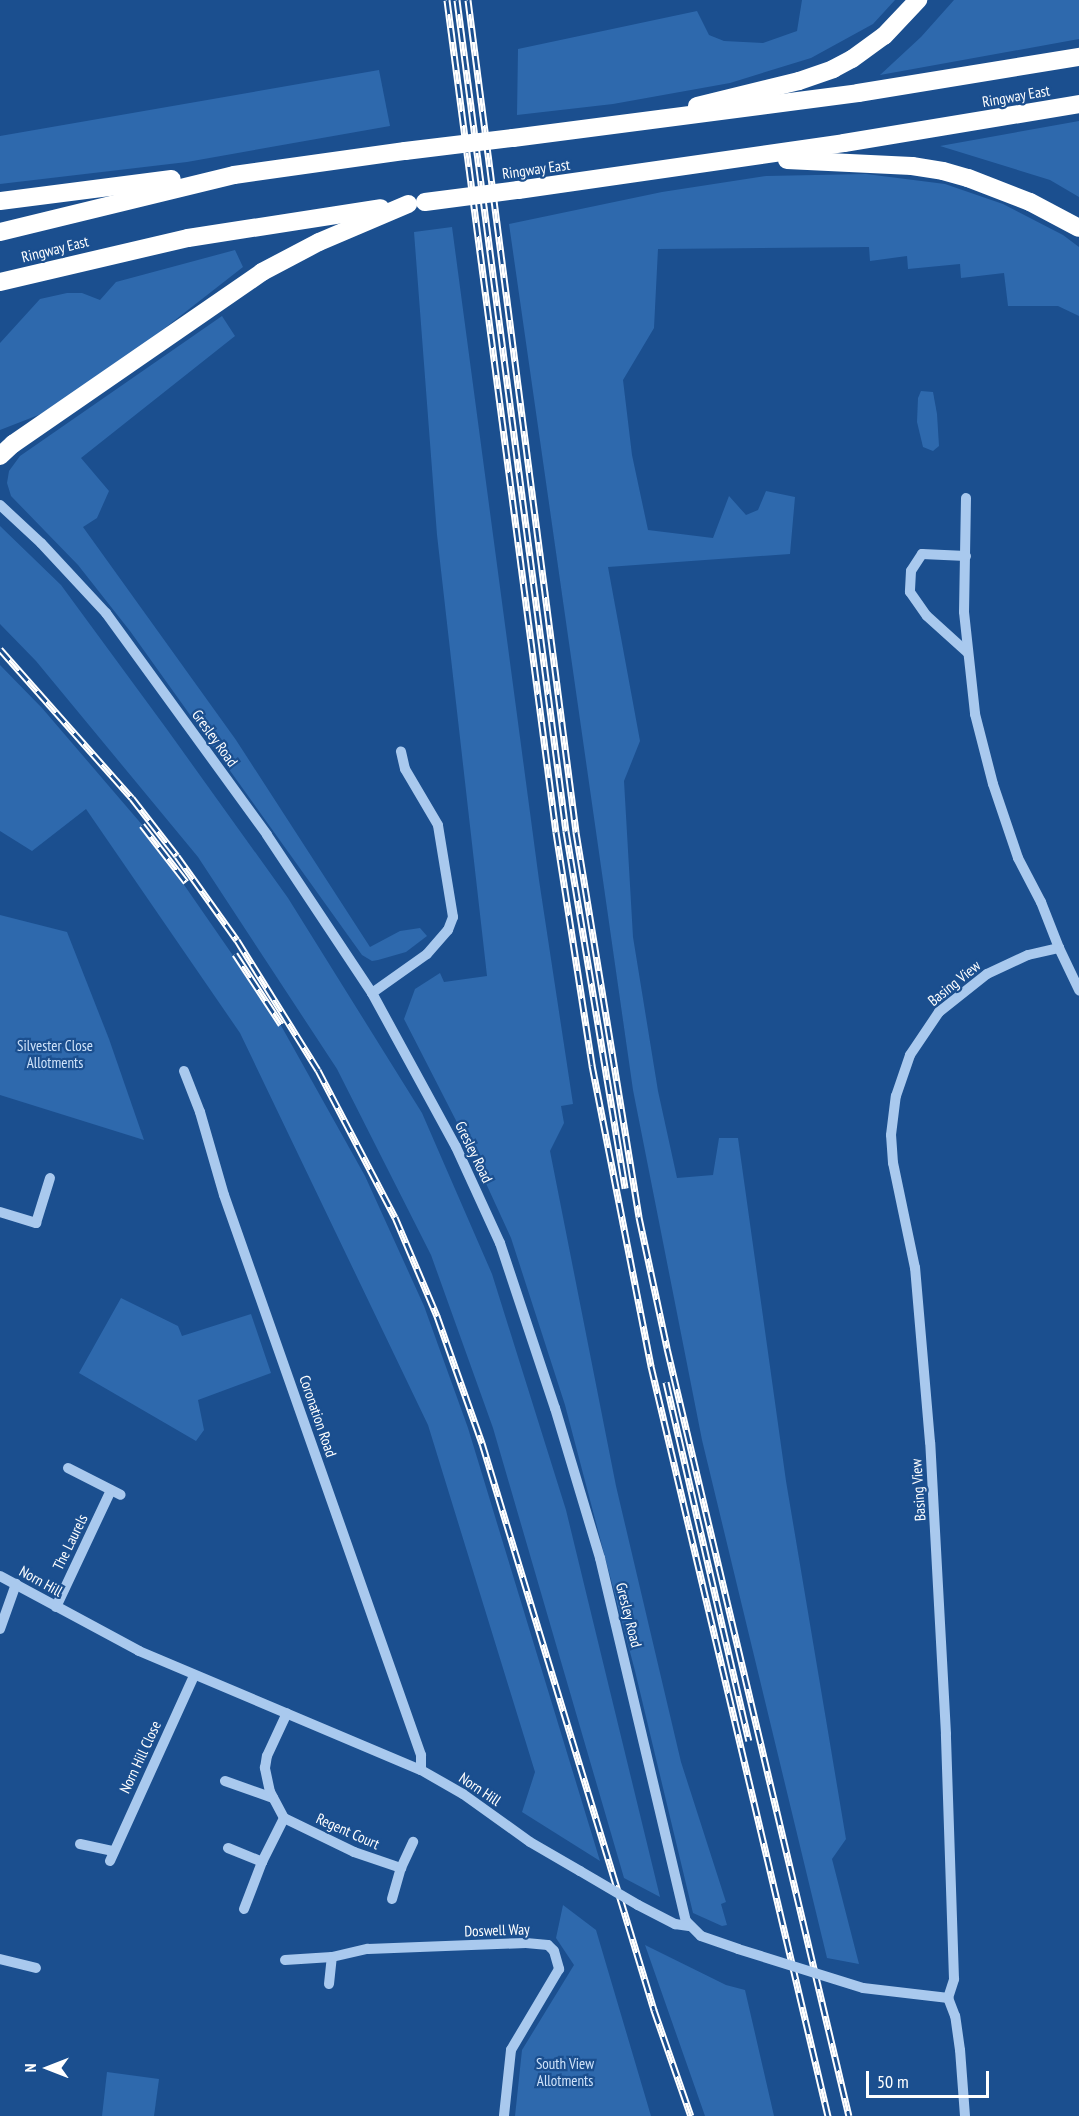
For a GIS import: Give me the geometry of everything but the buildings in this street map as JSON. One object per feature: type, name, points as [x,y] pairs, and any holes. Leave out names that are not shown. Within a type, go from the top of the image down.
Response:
[{"type":"highway","points":[[649,120],[731,95],[799,81],[833,69],[884,36],[918,0]]},
{"type":"highway","name":"Ringway East","points":[[0,232],[234,175],[858,93],[1079,57]]},
{"type":"highway","name":"Ringway East","points":[[0,282],[188,238],[290,220],[855,142],[1079,104]]},
{"type":"highway","points":[[738,158],[866,163],[943,171],[1030,202],[1079,228]]},
{"type":"highway","points":[[0,201],[136,182],[234,175]]},
{"type":"highway","points":[[0,456],[13,444],[262,272],[319,242],[417,203]]},
{"type":"street","points":[[966,498],[964,612],[975,714],[993,784],[1018,858],[1041,902],[1079,990]]},
{"type":"street","name":"Gresley Road","points":[[0,506],[41,543],[106,613],[267,835],[372,993],[456,1147],[500,1243],[523,1309],[600,1558],[683,1913],[689,1926]]},
{"type":"street","points":[[966,556],[922,554],[911,571],[910,592],[927,616],[968,652]]},
{"type":"street","points":[[372,993],[427,954],[448,930],[453,916],[438,825],[405,769],[401,751]]},
{"type":"street","name":"Basing View","points":[[965,2116],[956,2016],[948,1998],[954,1979],[946,1723],[932,1464],[915,1268],[892,1163],[891,1135],[896,1096],[910,1055],[939,1012],[987,974],[1028,955],[1059,948]]},
{"type":"street","name":"Coronation Road","points":[[184,1071],[201,1112],[224,1195],[422,1755],[421,1770]]},
{"type":"street","points":[[0,1212],[36,1223],[50,1178]]},
{"type":"street","name":"The Laurels","points":[[56,1607],[116,1493],[68,1468]]},
{"type":"street","name":"Norn Hill","points":[[0,1576],[139,1651],[421,1770],[463,1794],[530,1842],[638,1905],[675,1924],[689,1926],[701,1936],[863,1988],[948,1998]]},
{"type":"street","points":[[0,1629],[15,1584]]},
{"type":"street","name":"Norn Hill Close","points":[[80,1844],[111,1856],[194,1676]]},
{"type":"street","points":[[244,1908],[262,1862],[284,1818],[266,1779],[267,1756],[287,1713]]},
{"type":"street","points":[[225,1781],[273,1798]]},
{"type":"street","name":"Regent Court","points":[[284,1818],[354,1852],[401,1868]]},
{"type":"street","points":[[392,1899],[401,1868],[414,1842]]},
{"type":"street","points":[[228,1848],[262,1862]]},
{"type":"street","name":"Doswell Way","points":[[285,1960],[332,1957],[368,1949],[526,1943],[540,1943],[552,1948],[559,1968],[511,2050],[504,2116]]},
{"type":"street","points":[[329,1984],[332,1957]]},
{"type":"street","points":[[0,1959],[36,1968]]},
{"type":"green space","points":[[802,0],[895,0],[873,24],[811,58],[730,83],[613,104],[517,115],[518,49],[697,11],[709,35],[724,41],[763,43],[797,31]]},
{"type":"green space","points":[[954,0],[1079,0],[1079,39],[880,75],[921,37]]},
{"type":"green space","points":[[379,70],[390,126],[187,162],[0,184],[0,136]]},
{"type":"green space","points":[[1079,121],[1079,197],[1050,180],[940,146]]},
{"type":"green space","points":[[866,174],[945,184],[1003,204],[1063,235],[1079,247],[1079,316],[1058,306],[1008,306],[1004,273],[961,278],[960,264],[908,269],[907,256],[870,261],[869,247],[658,249],[654,328],[623,380],[632,455],[648,530],[713,538],[729,496],[746,515],[758,510],[766,491],[795,497],[790,554],[608,567],[640,741],[624,781],[633,937],[658,1091],[677,1178],[713,1175],[719,1138],[738,1138],[786,1481],[846,1839],[832,1859],[859,1964],[827,1958],[702,1440],[633,1090],[509,224],[662,192],[766,176]]},
{"type":"green space","points":[[452,227],[539,880],[573,1104],[561,1106],[564,1123],[550,1151],[616,1486],[681,1762],[726,1902],[721,1904],[727,1925],[722,1926],[693,1913],[635,1671],[565,1405],[511,1238],[467,1142],[404,1019],[415,989],[440,973],[444,982],[487,976],[437,535],[414,232]]},
{"type":"green space","points":[[235,250],[243,267],[138,349],[41,414],[0,430],[0,343],[40,299],[67,293],[82,293],[100,300],[116,282]]},
{"type":"green space","points":[[222,316],[235,336],[81,458],[109,491],[97,518],[83,527],[236,740],[370,947],[400,931],[420,928],[427,936],[406,952],[378,960],[372,961],[362,955],[130,631],[78,565],[11,496],[7,483],[9,471],[20,456]]},
{"type":"green space","points":[[921,391],[933,392],[939,446],[933,451],[923,447],[917,422],[918,398]]},
{"type":"green space","points":[[0,526],[61,585],[166,728],[288,898],[422,1113],[492,1274],[566,1510],[660,1897],[624,1878],[493,1428],[431,1255],[337,1069],[198,857],[36,661],[0,624]]},
{"type":"green space","points":[[0,665],[42,708],[144,827],[279,1022],[365,1176],[424,1306],[468,1428],[600,1861],[522,1812],[535,1772],[428,1425],[240,1033],[86,809],[32,851],[0,831]]},
{"type":"green space","name":"Silvester Close Allotments","points":[[0,915],[67,932],[109,1039],[144,1140],[0,1095]]},
{"type":"green space","points":[[121,1298],[178,1326],[182,1336],[251,1314],[271,1373],[198,1400],[204,1430],[196,1441],[79,1373]]},
{"type":"green space","name":"South View Allotments","points":[[563,1905],[596,1930],[651,2116],[515,2116],[522,2050],[574,1965],[556,1938]]},
{"type":"green space","points":[[645,1945],[726,1985],[745,1990],[774,2116],[705,2116]]},
{"type":"green space","points":[[107,2072],[159,2079],[154,2116],[102,2116]]},
{"type":"railway","points":[[447,0],[556,832],[592,1065],[651,1366],[828,2116]]},
{"type":"railway","points":[[457,0],[566,831],[625,1188]]},
{"type":"railway","points":[[468,0],[576,832],[639,1217],[667,1348],[849,2116]]},
{"type":"railway","points":[[0,649],[132,798],[237,940],[318,1070],[395,1217],[437,1316],[482,1443],[654,2010],[691,2116]]},
{"type":"railway","points":[[142,825],[186,882]]},
{"type":"railway","points":[[235,954],[281,1024]]},
{"type":"railway","points":[[666,1382],[749,1741]]}]
